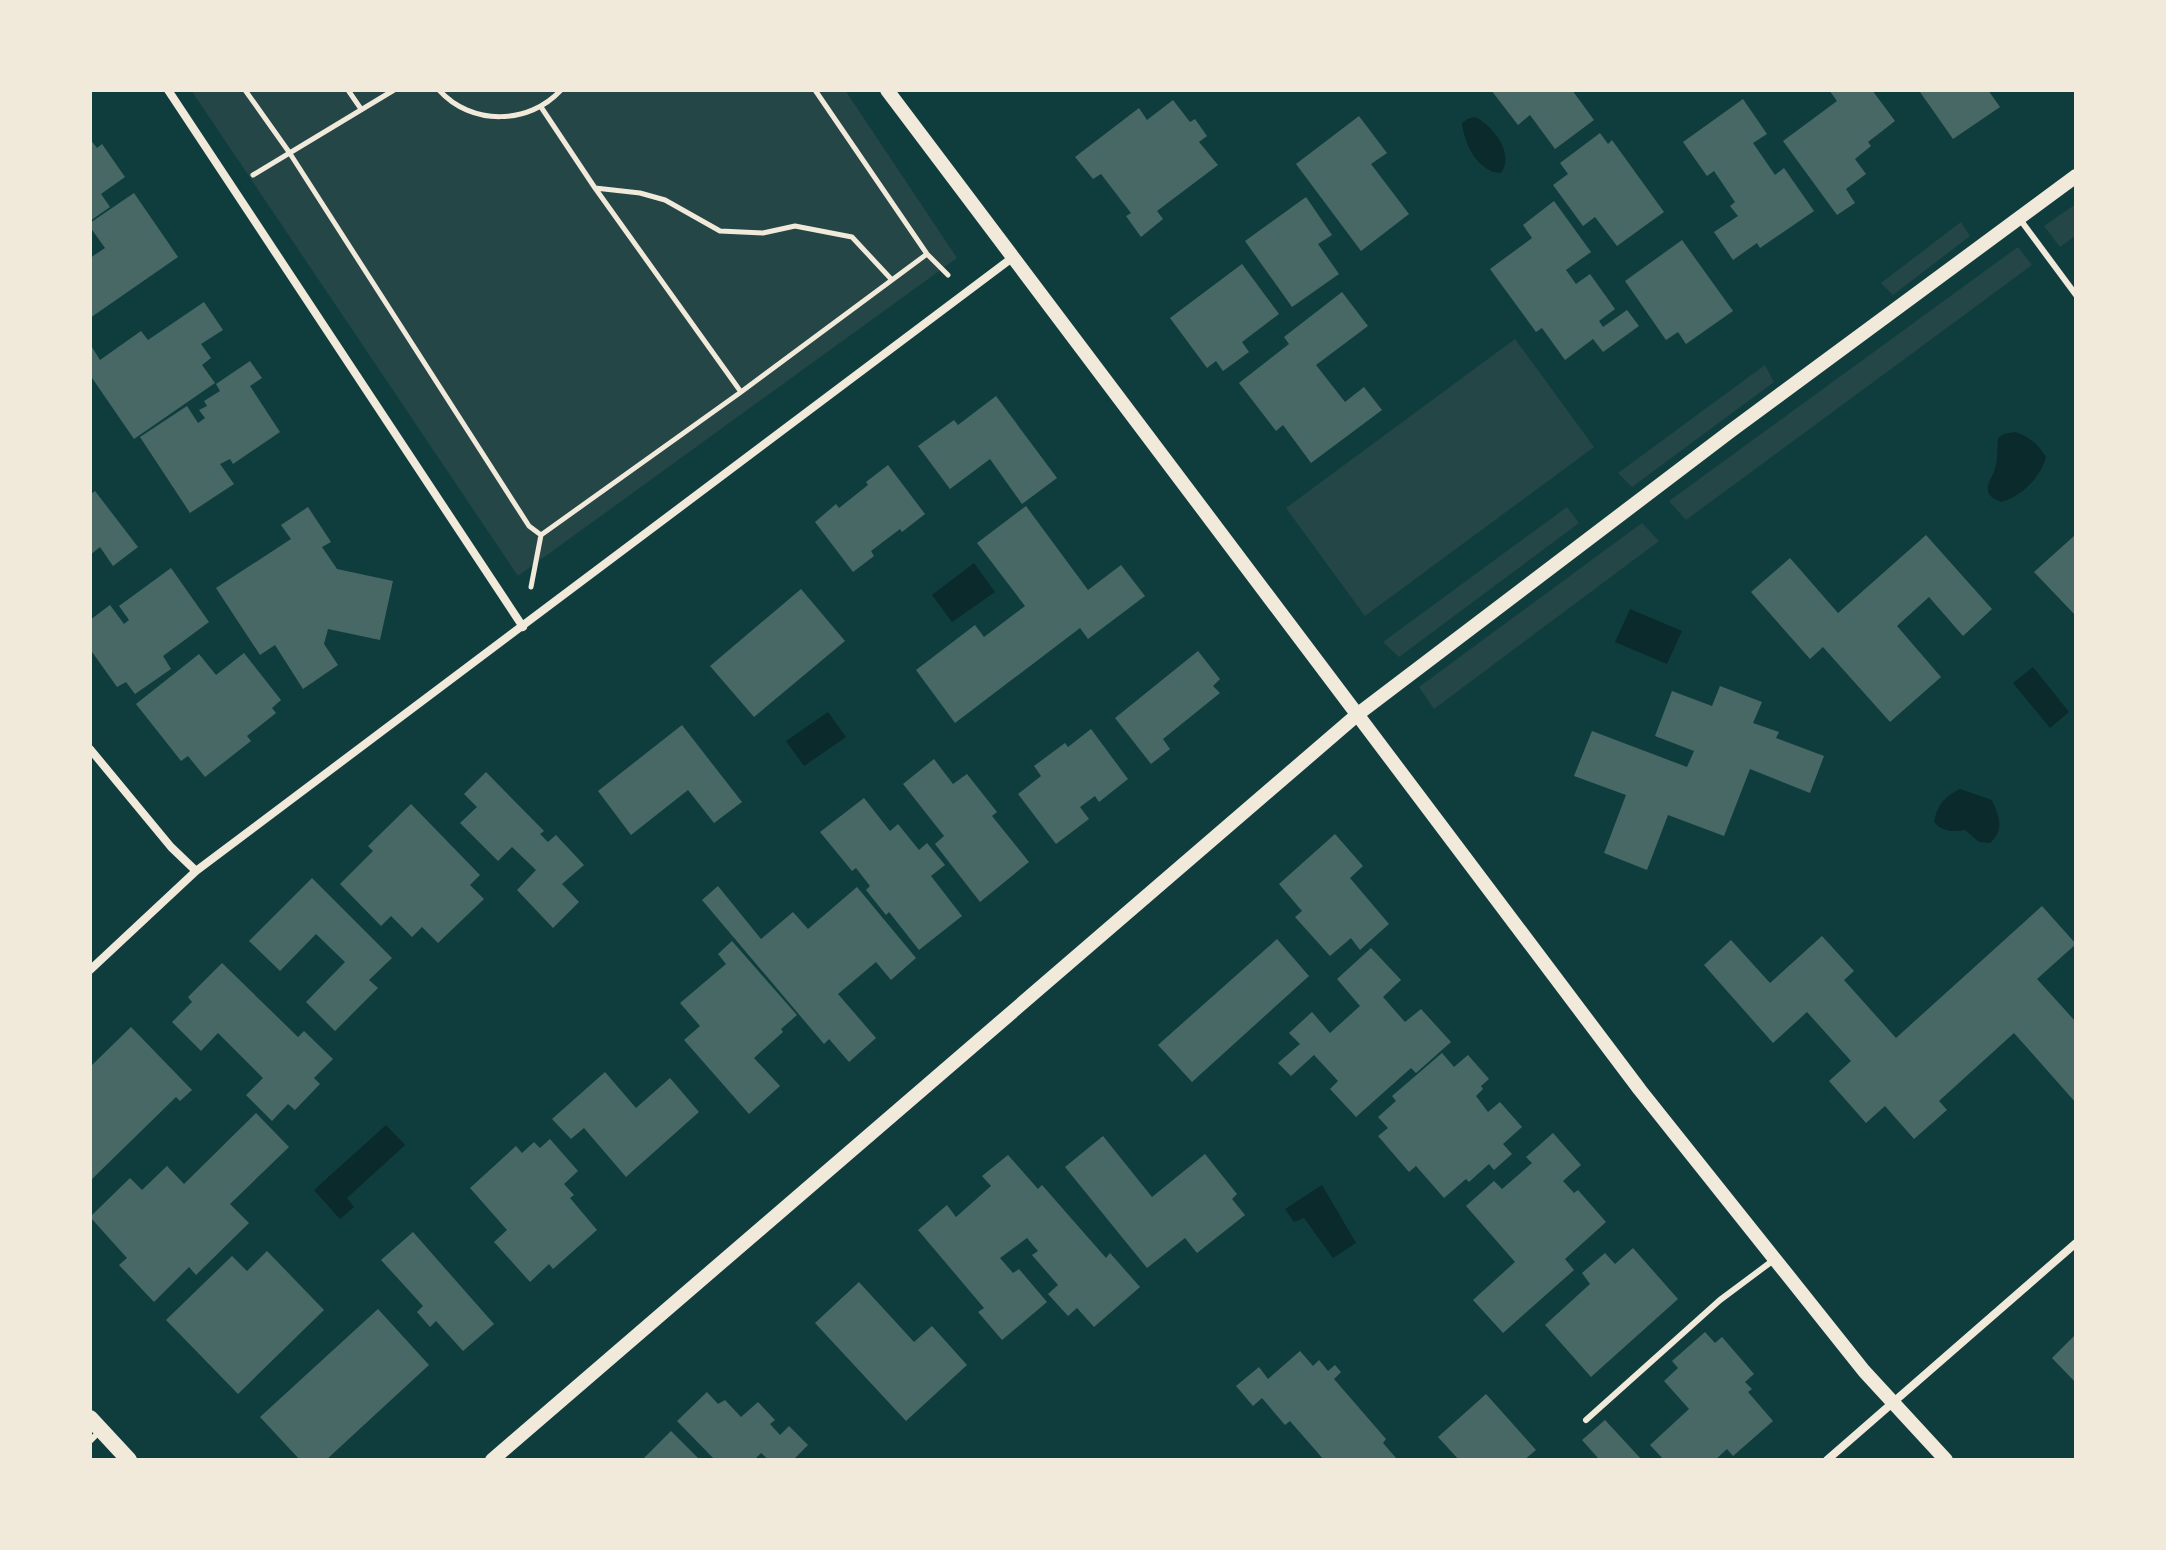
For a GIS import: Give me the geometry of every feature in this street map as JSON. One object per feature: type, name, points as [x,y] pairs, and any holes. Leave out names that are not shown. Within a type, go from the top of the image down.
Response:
[{"type":"main road","points":[[94,1430],[129,1460]]},
{"type":"street","points":[[168,90],[523,627]]},
{"type":"street","points":[[887,90],[1640,1090],[1893,1403],[1946,1460]]},
{"type":"street","points":[[492,1460],[1358,714],[1732,430],[2076,176]]},
{"type":"street","points":[[90,970],[196,871],[1012,258]]},
{"type":"street","points":[[90,749],[171,847],[196,871]]},
{"type":"street","points":[[1827,1460],[2076,1243]]},
{"type":"lane","points":[[2019,218],[2076,295]]},
{"type":"lane","points":[[1586,1420],[1720,1300],[1775,1259]]},
{"type":"path","points":[[245,90],[289,152],[529,526],[541,535]]},
{"type":"path","points":[[348,90],[361,109]]},
{"type":"path","points":[[232,188],[394,90]]},
{"type":"path","points":[[439,90],[463,109],[489,117],[515,116],[541,107],[561,90]]},
{"type":"path","points":[[523,627],[541,535],[927,254],[815,90]]},
{"type":"path","points":[[541,107],[741,392]]},
{"type":"path","points":[[595,188],[640,193],[665,200],[720,231],[763,233],[795,226],[852,237],[892,280]]},
{"type":"shaded area","points":[[191,90],[845,90],[957,258],[518,576]]},
{"type":"shaded area","points":[[1475,117],[1495,133],[1504,149],[1505,165],[1501,173],[1485,168],[1469,147],[1462,123]]},
{"type":"shaded area","points":[[2076,204],[2076,235],[2060,247],[2044,226]]},
{"type":"shaded area","points":[[1961,222],[1970,236],[1893,295],[1881,283]]},
{"type":"shaded area","points":[[2018,247],[2032,265],[1686,520],[1669,501]]},
{"type":"shaded area","points":[[1515,339],[1594,447],[1365,616],[1286,508]]},
{"type":"shaded area","points":[[1765,365],[1774,382],[1632,487],[1618,473]]},
{"type":"shaded area","points":[[2015,432],[2033,442],[2046,457],[2029,485],[2001,502],[1991,496],[1988,486],[1996,464],[1998,438]]},
{"type":"shaded area","points":[[1567,507],[1579,523],[1399,657],[1383,642]]},
{"type":"shaded area","points":[[1642,523],[1659,541],[1434,709],[1419,687]]},
{"type":"shaded area","points":[[974,563],[995,592],[952,622],[932,595]]},
{"type":"shaded area","points":[[1630,609],[1682,631],[1667,664],[1615,642]]},
{"type":"shaded area","points":[[2033,667],[2069,712],[2050,728],[2013,683]]},
{"type":"shaded area","points":[[828,712],[846,737],[804,766],[786,741]]},
{"type":"shaded area","points":[[1960,789],[1992,800],[1999,828],[1990,843],[1979,842],[1965,830],[1948,830],[1934,822],[1942,802]]},
{"type":"shaded area","points":[[386,1125],[405,1145],[347,1198],[354,1207],[340,1219],[314,1190]]},
{"type":"shaded area","points":[[1322,1185],[1356,1243],[1333,1258],[1304,1218],[1294,1222],[1285,1209]]},
{"type":"building","points":[[1491,90],[1572,90],[1594,120],[1555,149],[1530,115],[1518,125]]},
{"type":"building","points":[[1829,90],[1872,90],[1895,121],[1868,142],[1871,146],[1855,159],[1866,174],[1846,189],[1855,203],[1837,215],[1783,141],[1837,101]]},
{"type":"building","points":[[1988,90],[2000,107],[1953,139],[1920,92]]},
{"type":"building","points":[[1743,99],[1767,134],[1753,143],[1775,175],[1784,168],[1814,211],[1760,248],[1757,243],[1733,260],[1714,232],[1738,216],[1730,206],[1735,202],[1714,171],[1707,176],[1683,142]]},
{"type":"building","points":[[1173,100],[1190,122],[1195,119],[1207,136],[1199,142],[1218,165],[1157,211],[1163,219],[1141,237],[1126,216],[1131,213],[1101,174],[1093,179],[1075,157],[1139,108],[1147,120]]},
{"type":"building","points":[[1359,116],[1387,153],[1371,164],[1409,214],[1361,251],[1296,164]]},
{"type":"building","points":[[1600,133],[1608,144],[1612,140],[1664,212],[1617,246],[1595,217],[1583,226],[1553,185],[1568,174],[1560,163]]},
{"type":"building","points":[[90,139],[97,148],[102,144],[125,177],[101,194],[110,207],[90,221]]},
{"type":"building","points":[[134,193],[178,257],[90,318],[90,258],[105,248],[90,223]]},
{"type":"building","points":[[1306,197],[1332,235],[1318,244],[1339,274],[1292,307],[1245,241]]},
{"type":"building","points":[[1554,201],[1591,252],[1566,270],[1576,284],[1590,274],[1615,309],[1599,321],[1603,327],[1627,310],[1639,326],[1603,352],[1593,339],[1565,360],[1542,328],[1536,332],[1490,269],[1532,238],[1523,225]]},
{"type":"building","points":[[1682,240],[1733,311],[1686,344],[1678,332],[1666,340],[1625,281]]},
{"type":"building","points":[[1242,264],[1279,314],[1242,342],[1249,352],[1223,371],[1216,361],[1207,368],[1170,318]]},
{"type":"building","points":[[1342,292],[1368,326],[1316,365],[1345,402],[1364,387],[1382,410],[1311,463],[1283,425],[1276,431],[1239,383],[1289,344],[1284,337]]},
{"type":"building","points":[[204,302],[223,330],[201,344],[211,358],[202,365],[215,383],[134,439],[90,375],[90,344],[100,360],[141,331],[148,340]]},
{"type":"building","points":[[250,361],[262,378],[250,386],[280,432],[233,464],[230,459],[220,464],[234,484],[190,513],[140,437],[187,406],[198,423],[205,418],[199,410],[207,406],[204,401],[220,391],[216,384]]},
{"type":"building","points":[[996,396],[1057,478],[1022,504],[990,459],[950,489],[918,446],[954,420],[958,425]]},
{"type":"building","points":[[888,465],[925,514],[871,551],[874,556],[853,572],[815,522],[836,504],[839,508]]},
{"type":"building","points":[[95,491],[138,547],[113,566],[100,547],[90,555],[90,495]]},
{"type":"building","points":[[1026,506],[1088,590],[1121,565],[1145,596],[1088,639],[1080,628],[955,723],[916,670],[975,625],[984,637],[1025,606],[977,543]]},
{"type":"building","points":[[308,507],[331,542],[322,547],[337,569],[393,581],[380,640],[328,629],[324,644],[338,665],[303,689],[275,645],[260,655],[216,588],[291,539],[281,525]]},
{"type":"building","points":[[1926,535],[1992,609],[1963,636],[1929,597],[1897,626],[1941,677],[1890,722],[1823,647],[1810,659],[1751,592],[1790,558],[1838,613]]},
{"type":"building","points":[[2074,536],[2076,538],[2076,616],[2034,572]]},
{"type":"building","points":[[171,568],[209,622],[163,656],[171,669],[135,694],[126,682],[117,687],[90,649],[90,620],[110,605],[124,624],[129,620],[119,606]]},
{"type":"building","points":[[801,589],[845,641],[754,717],[710,666]]},
{"type":"building","points":[[1198,651],[1220,679],[1213,686],[1220,693],[1163,739],[1170,749],[1151,764],[1115,718]]},
{"type":"building","points":[[244,653],[281,700],[272,708],[276,713],[247,736],[251,741],[205,777],[188,756],[181,761],[136,704],[199,654],[216,675]]},
{"type":"building","points":[[1720,686],[1762,702],[1753,723],[1779,732],[1776,738],[1824,756],[1810,793],[1750,769],[1724,836],[1668,815],[1647,870],[1604,853],[1626,795],[1574,776],[1592,731],[1687,767],[1694,751],[1655,736],[1672,691],[1712,706]]},
{"type":"building","points":[[682,725],[742,802],[714,823],[688,790],[631,835],[598,791]]},
{"type":"building","points":[[1091,729],[1128,779],[1099,802],[1095,796],[1080,807],[1089,819],[1056,844],[1018,794],[1041,776],[1034,766],[1065,743],[1068,747]]},
{"type":"building","points":[[934,759],[953,784],[967,774],[997,812],[992,816],[1029,862],[980,902],[935,844],[944,836],[903,784]]},
{"type":"building","points":[[486,772],[544,831],[540,834],[548,842],[556,835],[584,865],[562,884],[579,902],[553,928],[517,890],[536,870],[512,847],[498,861],[460,823],[477,807],[464,794]]},
{"type":"building","points":[[864,798],[890,831],[898,824],[919,850],[927,843],[945,865],[931,876],[962,916],[919,950],[889,912],[886,915],[866,890],[870,886],[856,868],[852,871],[820,832]]},
{"type":"building","points":[[411,804],[480,875],[470,885],[484,899],[438,943],[422,927],[412,937],[391,916],[381,926],[340,884],[373,851],[368,846]]},
{"type":"building","points":[[1335,834],[1363,866],[1350,878],[1389,924],[1360,950],[1351,938],[1330,956],[1295,917],[1302,911],[1279,884]]},
{"type":"building","points":[[312,878],[392,958],[369,980],[378,988],[335,1031],[306,1002],[345,962],[316,934],[280,971],[249,941]]},
{"type":"building","points":[[718,886],[761,939],[793,912],[808,929],[857,887],[916,958],[891,980],[876,962],[838,994],[876,1038],[849,1062],[829,1039],[824,1044],[702,900]]},
{"type":"building","points":[[2042,906],[2076,944],[2037,979],[2076,1022],[2076,1103],[2014,1033],[1939,1101],[1947,1110],[1914,1139],[1885,1106],[1866,1123],[1829,1081],[1851,1061],[1807,1012],[1773,1043],[1704,965],[1731,940],[1770,983],[1822,936],[1854,971],[1844,980],[1896,1038]]},
{"type":"building","points":[[1277,939],[1309,976],[1192,1082],[1158,1045]]},
{"type":"building","points":[[732,941],[797,1015],[754,1058],[780,1086],[749,1114],[684,1040],[700,1026],[680,1003],[726,964],[718,954]]},
{"type":"building","points":[[1371,948],[1401,980],[1383,997],[1405,1022],[1421,1009],[1451,1042],[1416,1073],[1411,1068],[1356,1117],[1330,1089],[1338,1081],[1314,1055],[1291,1076],[1278,1063],[1300,1044],[1289,1033],[1312,1012],[1330,1033],[1360,1006],[1337,979]]},
{"type":"building","points":[[222,963],[298,1037],[304,1031],[333,1059],[314,1078],[320,1084],[295,1110],[288,1104],[272,1121],[246,1095],[263,1078],[218,1033],[201,1051],[172,1022],[192,1002],[188,997]]},
{"type":"building","points":[[131,1027],[192,1090],[180,1101],[176,1097],[90,1181],[90,1067]]},
{"type":"building","points":[[1442,1053],[1454,1067],[1468,1055],[1489,1079],[1476,1096],[1488,1112],[1500,1102],[1522,1127],[1503,1144],[1512,1154],[1494,1170],[1489,1164],[1444,1198],[1416,1166],[1409,1172],[1378,1136],[1388,1128],[1378,1117],[1396,1101],[1392,1096]]},
{"type":"building","points":[[605,1072],[636,1108],[670,1078],[699,1112],[626,1177],[584,1128],[571,1139],[552,1119]]},
{"type":"building","points":[[256,1113],[289,1147],[230,1204],[249,1223],[196,1275],[189,1267],[154,1302],[119,1265],[127,1258],[90,1217],[130,1178],[142,1190],[167,1166],[184,1184]]},
{"type":"building","points":[[1553,1133],[1581,1165],[1563,1181],[1574,1193],[1578,1190],[1606,1222],[1565,1259],[1574,1270],[1503,1333],[1473,1300],[1515,1262],[1466,1206],[1494,1181],[1502,1189],[1532,1163],[1526,1157]]},
{"type":"building","points":[[1103,1136],[1152,1197],[1205,1154],[1237,1194],[1232,1199],[1245,1215],[1197,1253],[1185,1238],[1147,1268],[1065,1167]]},
{"type":"building","points":[[550,1139],[578,1171],[564,1184],[574,1195],[570,1198],[597,1230],[553,1269],[549,1264],[530,1282],[494,1242],[507,1230],[470,1188],[516,1146],[522,1153],[534,1142],[540,1148]]},
{"type":"building","points":[[1008,1155],[1038,1189],[1042,1185],[1106,1258],[1110,1253],[1140,1287],[1094,1327],[1077,1308],[1068,1316],[1048,1294],[1058,1285],[1032,1255],[1038,1251],[1027,1238],[1000,1258],[1013,1273],[1019,1269],[1047,1302],[1002,1340],[978,1312],[984,1308],[918,1230],[947,1205],[956,1217],[991,1186],[982,1176]]},
{"type":"building","points":[[413,1232],[494,1324],[463,1351],[436,1321],[430,1327],[417,1312],[423,1306],[381,1260]]},
{"type":"building","points":[[1633,1248],[1678,1299],[1591,1377],[1545,1325],[1590,1284],[1582,1273],[1605,1253],[1615,1264]]},
{"type":"building","points":[[267,1251],[324,1310],[238,1394],[166,1320],[232,1256],[247,1271]]},
{"type":"building","points":[[859,1282],[914,1342],[932,1326],[967,1365],[906,1421],[815,1323]]},
{"type":"building","points":[[378,1309],[429,1365],[326,1460],[300,1460],[260,1417]]},
{"type":"building","points":[[1705,1332],[1715,1343],[1722,1337],[1754,1374],[1745,1382],[1752,1389],[1748,1392],[1773,1421],[1733,1456],[1727,1449],[1715,1460],[1664,1460],[1650,1445],[1689,1409],[1664,1381],[1678,1368],[1672,1361]]},
{"type":"building","points":[[2076,1334],[2076,1383],[2052,1358]]},
{"type":"building","points":[[1300,1351],[1313,1366],[1319,1360],[1328,1371],[1335,1365],[1341,1372],[1334,1379],[1386,1439],[1383,1443],[1396,1458],[1324,1460],[1290,1421],[1285,1425],[1262,1398],[1253,1406],[1236,1386],[1259,1367],[1268,1379]]},
{"type":"building","points":[[707,1392],[718,1404],[725,1400],[741,1417],[758,1402],[775,1420],[770,1424],[780,1435],[789,1426],[808,1445],[793,1460],[769,1460],[761,1453],[754,1460],[715,1460],[677,1421]]},
{"type":"building","points":[[1486,1394],[1536,1450],[1524,1460],[1459,1460],[1438,1437]]},
{"type":"building","points":[[1605,1420],[1642,1460],[1596,1460],[1598,1458],[1582,1440]]},
{"type":"building","points":[[671,1431],[700,1460],[642,1460]]}]
